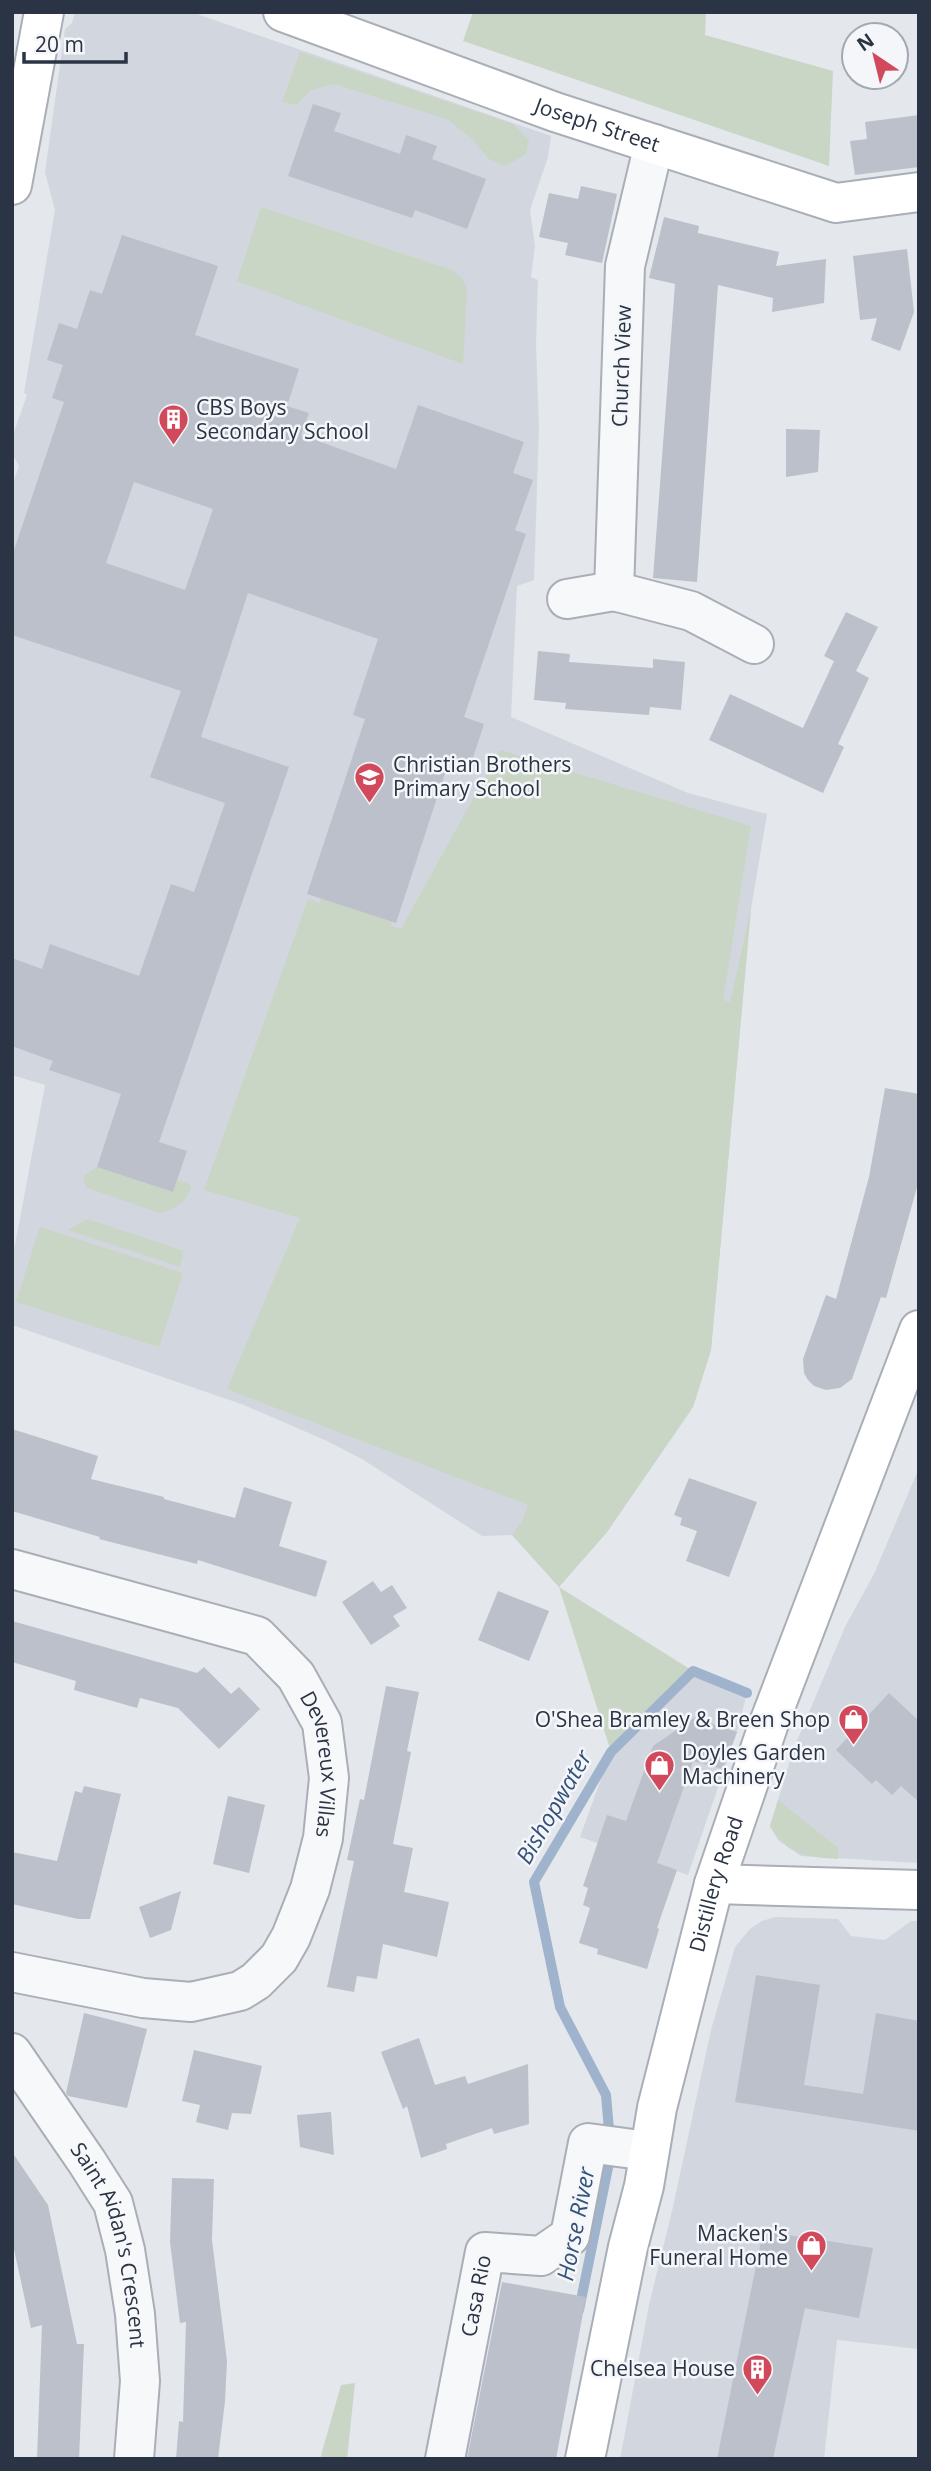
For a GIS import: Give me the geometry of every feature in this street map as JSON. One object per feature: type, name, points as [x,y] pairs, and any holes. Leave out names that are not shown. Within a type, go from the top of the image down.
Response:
[{"type":"main road","points":[[12,185],[44,12]]},
{"type":"main road","name":"Joseph Street","points":[[284,12],[555,112],[836,203],[919,192]]},
{"type":"main road","name":"Distillery Road","points":[[585,2459],[643,2186],[620,2147],[657,2108],[714,1884],[769,1723],[919,1330]]},
{"type":"main road","points":[[714,1884],[919,1890]]},
{"type":"street","name":"Church View","points":[[614,590],[625,265],[654,144]]},
{"type":"street","points":[[567,599],[614,590],[691,611],[754,644]]},
{"type":"street","name":"Devereux Villas","points":[[12,1569],[257,1636],[296,1676],[322,1723],[329,1778],[323,1838],[310,1889],[291,1937],[279,1958],[256,1981],[240,1991],[191,2002],[143,1998],[12,1972]]},
{"type":"street","name":"Saint Aidan's Crescent","points":[[12,2053],[113,2203],[125,2250],[135,2314],[140,2381],[134,2459]]},
{"type":"street","name":"Casa Rio","points":[[445,2459],[485,2252],[541,2256],[570,2236],[588,2143],[620,2147]]},
{"type":"shaded area","name":"Christian Brothers Primary School","points":[[75,12],[191,12],[551,136],[548,157],[530,210],[535,246],[531,277],[538,280],[536,345],[539,427],[534,580],[517,586],[511,717],[688,793],[767,814],[751,909],[711,1350],[693,1407],[607,1532],[559,1587],[512,1535],[482,1536],[362,1459],[327,1441],[244,1405],[12,1325],[12,1261],[45,1085],[12,1075],[12,486],[19,466],[12,453],[12,438],[27,395],[24,393],[55,210],[45,172],[65,29],[72,23]]},
{"type":"shaded area","points":[[919,1468],[919,1863],[801,1856],[778,1840],[770,1826],[794,1748],[845,1627],[874,1574]]},
{"type":"shaded area","points":[[693,1671],[747,1693],[737,1732],[688,1875],[580,1837],[611,1752]]},
{"type":"shaded area","points":[[775,1917],[838,1919],[851,1936],[885,1940],[911,1921],[919,1921],[919,2349],[837,2340],[824,2459],[620,2459],[649,2305],[711,2030],[735,1947],[750,1929]]},
{"type":"green space","points":[[473,12],[706,12],[705,35],[833,71],[829,166],[463,41]]},
{"type":"green space","points":[[300,52],[513,124],[529,140],[526,154],[506,166],[489,159],[471,138],[447,119],[334,84],[311,90],[296,105],[282,102]]},
{"type":"green space","points":[[261,207],[452,270],[462,278],[467,288],[463,364],[237,281]]},
{"type":"green space","points":[[500,750],[751,826],[723,1000],[730,1002],[751,909],[711,1350],[693,1407],[607,1532],[559,1587],[512,1535],[523,1520],[528,1505],[227,1389],[300,1218],[204,1190],[308,899],[319,903],[321,898],[392,922],[391,926],[401,929]]},
{"type":"green space","points":[[97,1167],[173,1192],[177,1180],[188,1183],[191,1187],[179,1204],[160,1213],[87,1188],[83,1180],[85,1175]]},
{"type":"green space","points":[[87,1219],[184,1251],[180,1267],[68,1230]]},
{"type":"green space","points":[[40,1227],[183,1273],[159,1347],[16,1302]]},
{"type":"green space","points":[[559,1587],[693,1671],[611,1752]]},
{"type":"green space","points":[[778,1800],[838,1848],[838,1859],[798,1853],[783,1843],[770,1826]]},
{"type":"green space","points":[[355,2383],[347,2459],[320,2459],[341,2385]]},
{"type":"building","points":[[313,104],[341,113],[334,131],[400,154],[406,135],[437,146],[432,159],[486,179],[467,229],[415,210],[412,218],[288,176]]},
{"type":"building","points":[[919,115],[919,167],[855,175],[850,141],[867,139],[865,122]]},
{"type":"building","points":[[581,186],[617,194],[602,263],[565,255],[568,243],[539,237],[549,193],[578,199]]},
{"type":"building","points":[[664,217],[699,226],[698,233],[779,252],[776,266],[826,259],[824,303],[772,312],[773,298],[718,285],[697,582],[653,578],[675,284],[649,278]]},
{"type":"building","points":[[122,235],[218,266],[195,335],[299,369],[287,406],[309,413],[301,435],[396,469],[418,405],[524,442],[513,473],[533,480],[515,530],[526,534],[464,717],[484,724],[470,767],[449,761],[396,923],[307,894],[365,719],[353,715],[378,639],[248,593],[201,737],[289,767],[159,1142],[187,1151],[173,1192],[97,1167],[121,1094],[49,1070],[53,1061],[12,1046],[12,958],[42,969],[50,944],[139,976],[171,884],[194,892],[225,803],[150,777],[181,691],[12,635],[12,556],[64,402],[52,398],[63,365],[47,360],[59,323],[77,329],[90,290],[102,294]],"holes":[[[134,482],[213,509],[185,590],[106,563]]]},
{"type":"building","points":[[907,249],[914,312],[900,351],[871,340],[877,318],[860,320],[853,256]]},
{"type":"building","points":[[786,429],[820,430],[818,472],[786,477]]},
{"type":"building","points":[[846,612],[878,627],[856,671],[869,678],[838,744],[844,747],[823,793],[709,740],[730,694],[803,728],[834,661],[824,656]]},
{"type":"building","points":[[538,651],[570,654],[569,662],[653,668],[653,659],[685,662],[681,710],[650,707],[649,715],[565,709],[566,703],[534,700]]},
{"type":"building","points":[[885,1088],[919,1094],[919,1180],[886,1298],[881,1297],[852,1379],[840,1388],[826,1390],[814,1386],[808,1380],[804,1373],[803,1359],[826,1295],[836,1299],[869,1177]]},
{"type":"building","points":[[12,1429],[98,1456],[91,1479],[235,1518],[244,1487],[292,1502],[279,1546],[327,1561],[316,1597],[198,1560],[197,1564],[99,1539],[100,1537],[12,1511]]},
{"type":"building","points":[[689,1478],[757,1502],[729,1577],[686,1561],[697,1531],[680,1525],[682,1518],[674,1515]]},
{"type":"building","points":[[373,1581],[381,1592],[392,1585],[407,1608],[393,1616],[400,1626],[371,1645],[342,1602]]},
{"type":"building","points":[[498,1591],[549,1611],[529,1661],[478,1640]]},
{"type":"building","points":[[12,1621],[197,1673],[204,1667],[231,1694],[239,1687],[260,1709],[219,1749],[178,1708],[140,1698],[137,1708],[74,1690],[76,1681],[12,1662]]},
{"type":"building","points":[[386,1686],[419,1692],[407,1751],[411,1752],[393,1844],[413,1848],[404,1892],[449,1902],[437,1957],[383,1944],[377,1979],[357,1976],[354,1992],[327,1987],[354,1861],[347,1860],[360,1799],[364,1800]]},
{"type":"building","points":[[889,1693],[919,1721],[919,1802],[901,1786],[892,1795],[876,1780],[872,1784],[836,1750]]},
{"type":"building","points":[[694,1718],[737,1732],[723,1769],[693,1761],[657,1863],[677,1870],[657,1928],[659,1929],[647,1969],[597,1954],[598,1949],[579,1943],[590,1908],[583,1905],[588,1888],[583,1886],[607,1815],[626,1821],[653,1746]]},
{"type":"building","points":[[84,1786],[121,1794],[90,1919],[78,1919],[12,1904],[12,1852],[57,1861],[75,1791],[82,1793]]},
{"type":"building","points":[[228,1796],[265,1805],[249,1873],[213,1864]]},
{"type":"building","points":[[181,1891],[171,1930],[150,1938],[139,1907]]},
{"type":"building","points":[[756,1975],[820,1985],[804,2085],[863,2094],[876,2013],[919,2021],[919,2131],[735,2102]]},
{"type":"building","points":[[84,2013],[147,2029],[127,2108],[68,2096],[66,2093]]},
{"type":"building","points":[[419,2038],[435,2085],[465,2076],[468,2084],[528,2064],[529,2124],[494,2134],[492,2128],[446,2144],[447,2149],[421,2158],[407,2106],[403,2109],[381,2052]]},
{"type":"building","points":[[194,2050],[262,2066],[251,2114],[232,2113],[228,2130],[196,2122],[200,2105],[182,2101]]},
{"type":"building","points":[[331,2112],[334,2155],[300,2147],[297,2115]]},
{"type":"building","points":[[12,2152],[48,2205],[77,2344],[84,2344],[79,2459],[37,2459],[42,2325],[31,2328],[12,2240]]},
{"type":"building","points":[[172,2178],[214,2179],[212,2240],[227,2361],[218,2459],[176,2459],[179,2421],[183,2422],[186,2322],[180,2323],[170,2242]]},
{"type":"building","points":[[763,2231],[873,2248],[859,2318],[805,2308],[773,2459],[717,2459]]},
{"type":"building","points":[[502,2282],[586,2297],[556,2459],[467,2459]]},
{"type":"waterway","name":"Bishopwater","points":[[579,2310],[611,2153],[606,2095],[560,2007],[534,1882],[611,1752],[693,1671],[747,1693]]},
{"type":"place","name":"CBS Boys Secondary School","points":[[173,447]]},
{"type":"place","name":"Christian Brothers Primary School","points":[[370,804]]},
{"type":"place","name":"O'Shea Bramley & Breen Shop","points":[[853,1747]]},
{"type":"place","name":"Doyles Garden Machinery","points":[[659,1792]]},
{"type":"place","name":"Macken's Funeral Home","points":[[811,2273]]},
{"type":"place","name":"Chelsea House","points":[[758,2396]]},
{"type":"water label","name":"Horse River","points":[[576,2224]]}]
